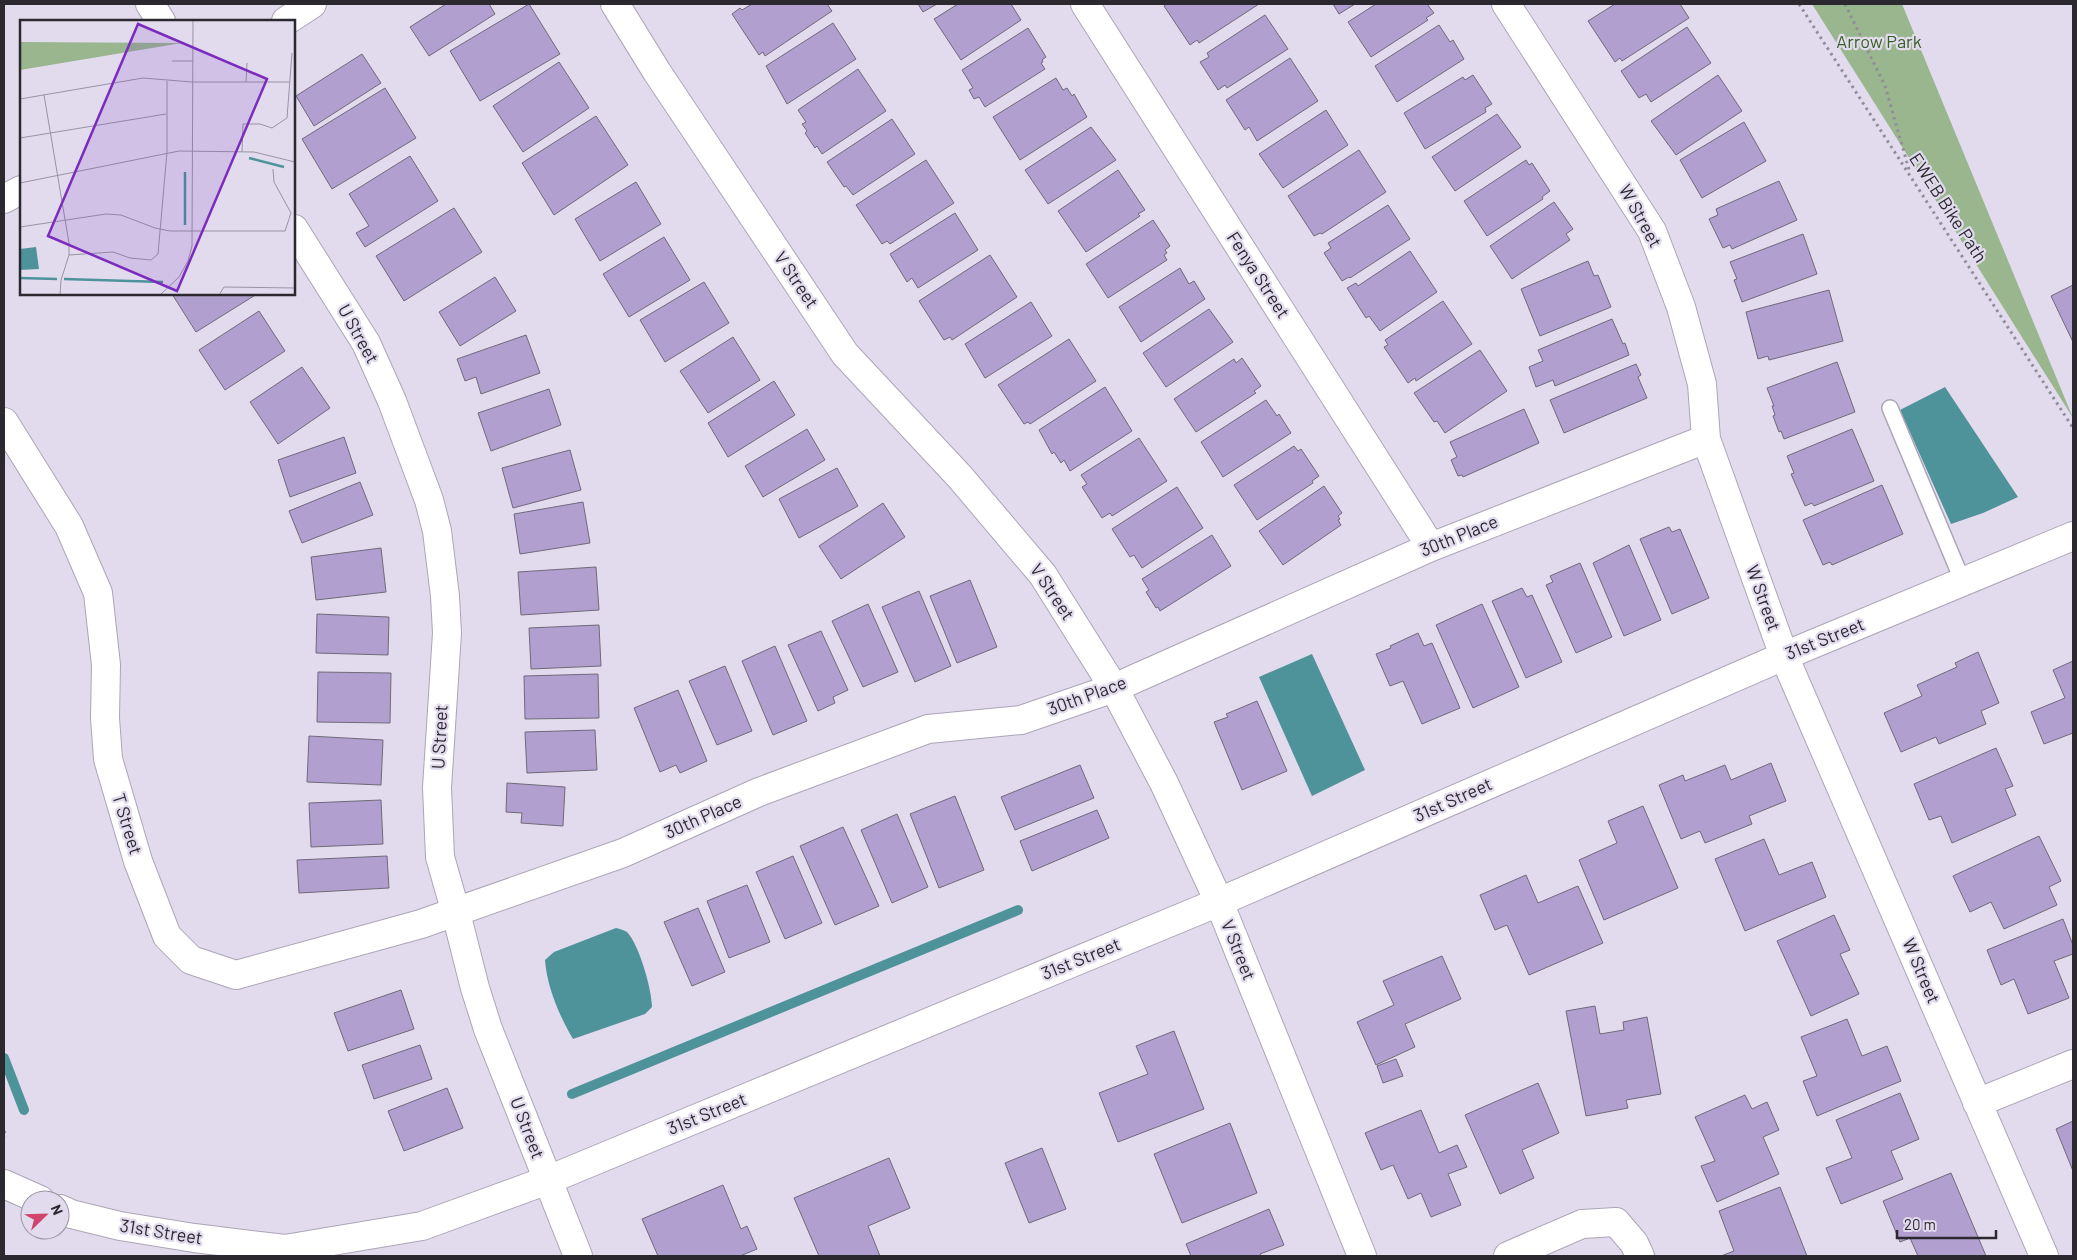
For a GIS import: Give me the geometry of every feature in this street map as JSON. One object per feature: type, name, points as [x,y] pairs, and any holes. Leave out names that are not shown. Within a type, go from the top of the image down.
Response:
[{"type":"street","points":[[150,4],[160,20]]},
{"type":"street","points":[[288,20],[312,4]]},
{"type":"street","name":"V Street","points":[[615,4],[657,72],[845,354],[960,477],[1044,575],[1114,688],[1164,783],[1219,902],[1362,1256]]},
{"type":"street","name":"Fenya Street","points":[[1085,4],[1431,547]]},
{"type":"street","name":"W Street","points":[[1506,4],[1652,231],[1681,307],[1702,384],[1706,439],[1784,656],[2044,1256]]},
{"type":"street","points":[[4,199],[20,191]]},
{"type":"street","name":"U Street","points":[[295,231],[366,343],[417,464],[437,530],[445,596],[447,633],[437,788],[440,857],[475,988],[488,1029],[578,1256]]},
{"type":"street","name":"T Street","points":[[4,422],[69,526],[98,593],[106,665],[105,718],[108,760],[138,861],[167,936],[191,960],[236,976],[421,924],[456,912]]},
{"type":"street","name":"30th Place","points":[[456,912],[623,854],[759,792],[928,729],[1021,720],[1114,688],[1431,547],[1706,439]]},
{"type":"street","name":"31st Street","points":[[70,1214],[120,1226],[194,1238],[285,1249],[422,1226],[548,1180],[1219,902],[1784,656],[2073,536]]},
{"type":"street","points":[[1977,1103],[2073,1064]]},
{"type":"street","points":[[4,1184],[20,1191]]},
{"type":"street","points":[[1508,1256],[1582,1224],[1616,1222],[1634,1243],[1640,1256]]},
{"type":"lane","points":[[1890,408],[1963,582]]},
{"type":"path","name":"EWEB Bike Path","points":[[1799,4],[2073,428]]},
{"type":"path","points":[[1845,4],[1885,86],[1912,178]]},
{"type":"path","points":[[4,1131],[8,1137]]},
{"type":"green space","name":"Arrow Park","points":[[1812,4],[1902,4],[2073,418]]},
{"type":"water","points":[[1945,387],[2018,497],[1983,513],[1951,524],[1900,410]]},
{"type":"water","points":[[1312,654],[1365,770],[1312,796],[1259,677]]},
{"type":"water","points":[[616,928],[627,932],[636,946],[647,979],[652,1007],[645,1014],[573,1039],[554,1001],[545,960],[554,952]]},
{"type":"building","points":[[446,4],[489,4],[495,14],[429,56],[410,27]]},
{"type":"building","points":[[529,4],[560,54],[480,101],[450,51]]},
{"type":"building","points":[[752,4],[827,4],[832,11],[765,56],[763,52],[759,55],[732,14],[740,8],[742,10]]},
{"type":"building","points":[[918,4],[937,4],[923,12]]},
{"type":"building","points":[[958,4],[1011,4],[1021,20],[961,60],[934,19]]},
{"type":"building","points":[[1167,4],[1259,4],[1199,43],[1197,40],[1190,45],[1164,6]]},
{"type":"building","points":[[1333,4],[1355,4],[1339,14]]},
{"type":"building","points":[[1376,4],[1427,4],[1434,13],[1426,18],[1428,20],[1371,57],[1348,22]]},
{"type":"building","points":[[1615,4],[1680,4],[1689,18],[1622,61],[1620,58],[1615,62],[1588,21]]},
{"type":"building","points":[[1265,15],[1288,49],[1227,88],[1225,85],[1218,90],[1200,62],[1209,57],[1207,53]]},
{"type":"building","points":[[833,23],[856,59],[787,104],[766,66]]},
{"type":"building","points":[[1439,25],[1450,42],[1453,40],[1464,59],[1397,102],[1375,66]]},
{"type":"building","points":[[1687,27],[1711,63],[1651,102],[1646,94],[1639,98],[1621,71]]},
{"type":"building","points":[[1028,28],[1046,57],[1041,63],[1045,69],[985,107],[979,97],[974,99],[969,90],[973,88],[962,70]]},
{"type":"building","points":[[362,54],[381,83],[314,126],[296,96]]},
{"type":"building","points":[[1290,58],[1318,101],[1257,141],[1249,127],[1245,130],[1226,100]]},
{"type":"building","points":[[559,62],[589,108],[523,152],[493,106]]},
{"type":"building","points":[[858,69],[886,111],[822,154],[817,146],[815,148],[805,133],[807,131],[802,124],[806,122],[798,110]]},
{"type":"building","points":[[1473,75],[1492,104],[1485,108],[1486,112],[1425,149],[1404,113],[1463,77],[1465,80]]},
{"type":"building","points":[[1718,75],[1742,111],[1676,155],[1651,121]]},
{"type":"building","points":[[1056,78],[1063,90],[1067,88],[1072,96],[1074,94],[1087,117],[1020,160],[993,117]]},
{"type":"building","points":[[385,88],[416,138],[332,189],[302,139]]},
{"type":"building","points":[[1326,110],[1348,145],[1283,188],[1259,154]]},
{"type":"building","points":[[1497,114],[1521,147],[1455,191],[1432,157]]},
{"type":"building","points":[[596,116],[628,165],[554,215],[522,163]]},
{"type":"building","points":[[892,119],[915,154],[853,195],[846,186],[844,187],[827,162]]},
{"type":"building","points":[[1744,122],[1766,161],[1702,198],[1680,160]]},
{"type":"building","points":[[1091,127],[1116,160],[1048,204],[1025,170]]},
{"type":"building","points":[[1359,150],[1386,192],[1322,234],[1314,236],[1288,196]]},
{"type":"building","points":[[410,156],[438,201],[365,247],[356,233],[369,226],[349,194]]},
{"type":"building","points":[[926,160],[954,203],[890,244],[887,241],[882,244],[856,205]]},
{"type":"building","points":[[1526,160],[1529,165],[1532,163],[1550,191],[1542,197],[1543,199],[1487,236],[1464,201]]},
{"type":"building","points":[[1118,170],[1145,210],[1138,214],[1140,216],[1086,252],[1058,211]]},
{"type":"building","points":[[1779,181],[1797,220],[1732,249],[1730,245],[1723,248],[1709,219],[1718,215],[1716,209]]},
{"type":"building","points":[[636,182],[661,224],[600,261],[575,219]]},
{"type":"building","points":[[1554,202],[1573,229],[1566,234],[1570,240],[1512,279],[1490,246]]},
{"type":"building","points":[[1388,205],[1410,239],[1350,278],[1342,281],[1324,253],[1331,248],[1328,243]]},
{"type":"building","points":[[454,208],[482,252],[404,301],[376,256]]},
{"type":"building","points":[[955,213],[978,250],[918,288],[912,278],[907,282],[890,254]]},
{"type":"building","points":[[1153,220],[1170,246],[1165,250],[1167,253],[1164,255],[1167,260],[1108,298],[1086,264]]},
{"type":"building","points":[[1803,234],[1817,274],[1742,302],[1734,280],[1737,279],[1730,262]]},
{"type":"building","points":[[664,237],[690,280],[629,317],[603,274]]},
{"type":"building","points":[[1410,251],[1437,292],[1380,331],[1369,316],[1366,318],[1347,288],[1356,283],[1358,286]]},
{"type":"building","points":[[990,255],[1017,297],[952,340],[950,337],[944,340],[919,301]]},
{"type":"building","points":[[1588,261],[1594,276],[1598,275],[1611,307],[1540,336],[1521,289]]},
{"type":"building","points":[[1180,268],[1189,284],[1194,281],[1205,299],[1141,342],[1119,307]]},
{"type":"building","points":[[495,277],[516,311],[460,346],[439,312]]},
{"type":"building","points":[[704,282],[729,323],[665,362],[640,320]]},
{"type":"building","points":[[2073,285],[2073,342],[2051,296]]},
{"type":"building","points":[[1829,290],[1843,341],[1769,360],[1768,356],[1758,359],[1746,312]]},
{"type":"building","points":[[173,295],[255,295],[196,332]]},
{"type":"building","points":[[1443,301],[1472,344],[1416,381],[1415,378],[1408,383],[1384,347],[1388,345],[1385,340]]},
{"type":"building","points":[[1031,302],[1052,336],[985,378],[965,344]]},
{"type":"building","points":[[1209,309],[1233,342],[1166,387],[1143,353]]},
{"type":"building","points":[[259,311],[285,351],[225,390],[199,350]]},
{"type":"building","points":[[1612,319],[1623,344],[1625,343],[1629,355],[1555,386],[1553,380],[1536,387],[1529,367],[1543,361],[1538,350]]},
{"type":"building","points":[[526,335],[540,373],[481,394],[476,377],[465,381],[457,359]]},
{"type":"building","points":[[733,337],[760,380],[708,413],[680,371]]},
{"type":"building","points":[[1069,339],[1096,381],[1030,424],[1028,422],[1024,424],[998,385]]},
{"type":"building","points":[[1480,350],[1507,391],[1445,433],[1437,421],[1434,422],[1414,393]]},
{"type":"building","points":[[1242,358],[1261,386],[1254,391],[1256,393],[1196,432],[1174,399],[1234,359],[1236,363]]},
{"type":"building","points":[[1837,362],[1855,412],[1784,439],[1773,416],[1775,415],[1772,406],[1774,406],[1767,388]]},
{"type":"building","points":[[1636,364],[1641,375],[1638,377],[1647,398],[1564,433],[1550,400]]},
{"type":"building","points":[[302,367],[330,408],[278,444],[250,402]]},
{"type":"building","points":[[774,381],[795,415],[728,457],[708,423]]},
{"type":"building","points":[[1105,387],[1132,431],[1070,471],[1064,460],[1061,463],[1054,452],[1052,454],[1039,430]]},
{"type":"building","points":[[549,389],[561,425],[491,451],[478,413]]},
{"type":"building","points":[[1266,400],[1277,416],[1279,414],[1291,433],[1223,477],[1201,442]]},
{"type":"building","points":[[1524,409],[1539,443],[1463,477],[1462,475],[1458,476],[1451,460],[1457,457],[1450,442]]},
{"type":"building","points":[[807,429],[825,460],[763,497],[745,466]]},
{"type":"building","points":[[1852,429],[1874,481],[1814,506],[1812,503],[1805,506],[1791,474],[1794,473],[1787,456]]},
{"type":"building","points":[[344,437],[356,473],[290,497],[278,460]]},
{"type":"building","points":[[1139,438],[1167,481],[1112,516],[1110,513],[1102,518],[1082,487],[1087,484],[1081,475]]},
{"type":"building","points":[[1294,446],[1298,451],[1301,449],[1319,476],[1312,481],[1313,483],[1257,520],[1234,485]]},
{"type":"building","points":[[570,450],[581,490],[513,508],[502,468]]},
{"type":"building","points":[[837,468],[858,506],[799,538],[779,499]]},
{"type":"building","points":[[360,482],[373,515],[302,543],[289,511]]},
{"type":"building","points":[[1882,485],[1903,534],[1832,565],[1830,562],[1823,565],[1803,520]]},
{"type":"building","points":[[1324,486],[1342,513],[1338,516],[1341,525],[1283,565],[1259,531]]},
{"type":"building","points":[[1177,487],[1203,528],[1142,568],[1134,555],[1130,557],[1112,529]]},
{"type":"building","points":[[583,502],[590,543],[520,554],[514,514]]},
{"type":"building","points":[[883,503],[905,537],[841,579],[819,546]]},
{"type":"building","points":[[1669,527],[1672,532],[1680,529],[1709,598],[1672,614],[1640,539]]},
{"type":"building","points":[[1212,535],[1231,566],[1160,611],[1146,592],[1149,590],[1142,579]]},
{"type":"building","points":[[1629,545],[1661,620],[1624,636],[1593,563]]},
{"type":"building","points":[[381,548],[386,592],[316,600],[311,557]]},
{"type":"building","points":[[1580,563],[1612,637],[1576,653],[1546,585],[1553,582],[1550,576]]},
{"type":"building","points":[[596,567],[599,610],[521,615],[518,572]]},
{"type":"building","points":[[970,580],[997,647],[957,663],[930,596]]},
{"type":"building","points":[[1522,588],[1527,597],[1532,595],[1562,662],[1526,678],[1492,601]]},
{"type":"building","points":[[919,591],[951,666],[915,682],[882,607]]},
{"type":"building","points":[[868,604],[898,672],[863,687],[832,621]]},
{"type":"building","points":[[1482,604],[1519,687],[1473,708],[1436,625]]},
{"type":"building","points":[[317,614],[389,617],[388,655],[316,653]]},
{"type":"building","points":[[599,625],[601,666],[531,669],[529,628]]},
{"type":"building","points":[[821,631],[848,690],[833,697],[835,703],[818,711],[788,645]]},
{"type":"building","points":[[1418,633],[1424,646],[1432,643],[1460,708],[1422,724],[1403,681],[1390,686],[1376,654]]},
{"type":"building","points":[[775,646],[807,721],[773,735],[742,661]]},
{"type":"building","points":[[1978,652],[1999,703],[1981,711],[1986,724],[1939,744],[1936,737],[1901,752],[1884,713],[1922,696],[1917,685],[1957,667],[1955,663]]},
{"type":"building","points":[[2073,661],[2073,733],[2044,744],[2031,712],[2065,698],[2053,670]]},
{"type":"building","points":[[725,666],[752,731],[717,745],[689,681]]},
{"type":"building","points":[[318,672],[391,673],[390,723],[317,722]]},
{"type":"building","points":[[598,674],[599,718],[525,719],[524,676]]},
{"type":"building","points":[[678,690],[707,761],[680,773],[676,765],[660,772],[634,708]]},
{"type":"building","points":[[1257,701],[1287,771],[1242,790],[1214,722],[1228,717],[1226,714]]},
{"type":"building","points":[[595,730],[597,770],[527,773],[525,732]]},
{"type":"building","points":[[309,736],[383,740],[381,785],[307,782]]},
{"type":"building","points":[[1996,748],[2013,786],[2005,789],[2016,815],[1952,843],[1941,816],[1929,820],[1914,784]]},
{"type":"building","points":[[1771,763],[1786,801],[1749,816],[1752,824],[1705,843],[1700,831],[1681,839],[1659,785],[1683,775],[1685,781],[1725,765],[1731,780]]},
{"type":"building","points":[[1080,765],[1094,798],[1015,830],[1001,797]]},
{"type":"building","points":[[507,783],[565,787],[563,826],[521,823],[522,813],[506,812]]},
{"type":"building","points":[[955,796],[984,870],[939,888],[910,814]]},
{"type":"building","points":[[381,800],[383,844],[311,847],[309,803]]},
{"type":"building","points":[[1643,806],[1678,888],[1604,920],[1579,860],[1617,843],[1608,821]]},
{"type":"building","points":[[1097,810],[1109,838],[1032,871],[1020,841]]},
{"type":"building","points":[[897,814],[928,887],[892,903],[861,830]]},
{"type":"building","points":[[843,827],[879,906],[835,925],[800,846]]},
{"type":"building","points":[[2039,836],[2061,881],[2049,887],[2057,905],[2004,929],[1991,902],[1970,912],[1953,876]]},
{"type":"building","points":[[1764,839],[1779,875],[1812,862],[1826,897],[1745,931],[1715,859]]},
{"type":"building","points":[[387,856],[389,888],[299,893],[297,860]]},
{"type":"building","points":[[793,856],[822,923],[785,939],[756,872]]},
{"type":"building","points":[[1526,875],[1538,903],[1578,886],[1603,943],[1529,975],[1507,925],[1495,930],[1480,895]]},
{"type":"building","points":[[747,885],[770,942],[729,958],[707,901]]},
{"type":"building","points":[[698,908],[725,972],[692,986],[664,922]]},
{"type":"building","points":[[1834,915],[1850,950],[1840,954],[1859,994],[1811,1016],[1777,941]]},
{"type":"building","points":[[2063,919],[2073,945],[2073,954],[2054,961],[2069,998],[2028,1014],[2014,979],[2001,985],[1987,950]]},
{"type":"building","points":[[1442,956],[1461,999],[1405,1024],[1415,1047],[1376,1065],[1357,1022],[1394,1005],[1383,981]]},
{"type":"building","points":[[401,990],[414,1029],[348,1051],[334,1013]]},
{"type":"building","points":[[1595,1006],[1600,1034],[1624,1030],[1623,1022],[1647,1017],[1661,1094],[1626,1100],[1628,1108],[1586,1116],[1566,1011]]},
{"type":"building","points":[[1847,1019],[1862,1056],[1887,1046],[1901,1081],[1817,1116],[1803,1081],[1817,1076],[1801,1037]]},
{"type":"building","points":[[1174,1031],[1204,1109],[1118,1142],[1099,1093],[1148,1074],[1136,1046]]},
{"type":"building","points":[[420,1045],[432,1079],[374,1099],[362,1065]]},
{"type":"building","points":[[1396,1059],[1403,1076],[1383,1083],[1377,1066]]},
{"type":"building","points":[[1538,1083],[1559,1133],[1522,1150],[1534,1178],[1500,1194],[1465,1115]]},
{"type":"building","points":[[447,1088],[463,1128],[404,1151],[388,1111]]},
{"type":"building","points":[[1900,1093],[1919,1139],[1891,1151],[1903,1179],[1841,1204],[1826,1168],[1852,1158],[1836,1120]]},
{"type":"building","points":[[1745,1095],[1752,1109],[1767,1102],[1779,1130],[1763,1137],[1779,1174],[1717,1202],[1701,1166],[1715,1161],[1695,1117]]},
{"type":"building","points":[[1421,1110],[1439,1153],[1457,1145],[1467,1167],[1448,1174],[1461,1205],[1431,1217],[1421,1193],[1408,1199],[1393,1165],[1381,1170],[1365,1133]]},
{"type":"building","points":[[2073,1121],[2073,1171],[2056,1129]]},
{"type":"building","points":[[1230,1123],[1257,1193],[1182,1223],[1154,1154]]},
{"type":"building","points":[[1042,1148],[1066,1209],[1029,1223],[1005,1163]]},
{"type":"building","points":[[889,1158],[910,1208],[868,1226],[880,1256],[819,1256],[794,1198]]},
{"type":"building","points":[[1951,1173],[1986,1256],[1918,1256],[1910,1238],[1900,1242],[1883,1201]]},
{"type":"building","points":[[723,1185],[741,1229],[747,1226],[757,1249],[740,1256],[658,1256],[642,1219]]},
{"type":"building","points":[[1780,1187],[1807,1256],[1721,1256],[1734,1251],[1719,1211]]},
{"type":"building","points":[[1269,1209],[1284,1245],[1260,1254],[1261,1256],[1191,1256],[1186,1244]]},
{"type":"waterway","points":[[572,1094],[1018,910]]},
{"type":"waterway","points":[[4,1058],[24,1110]]}]
